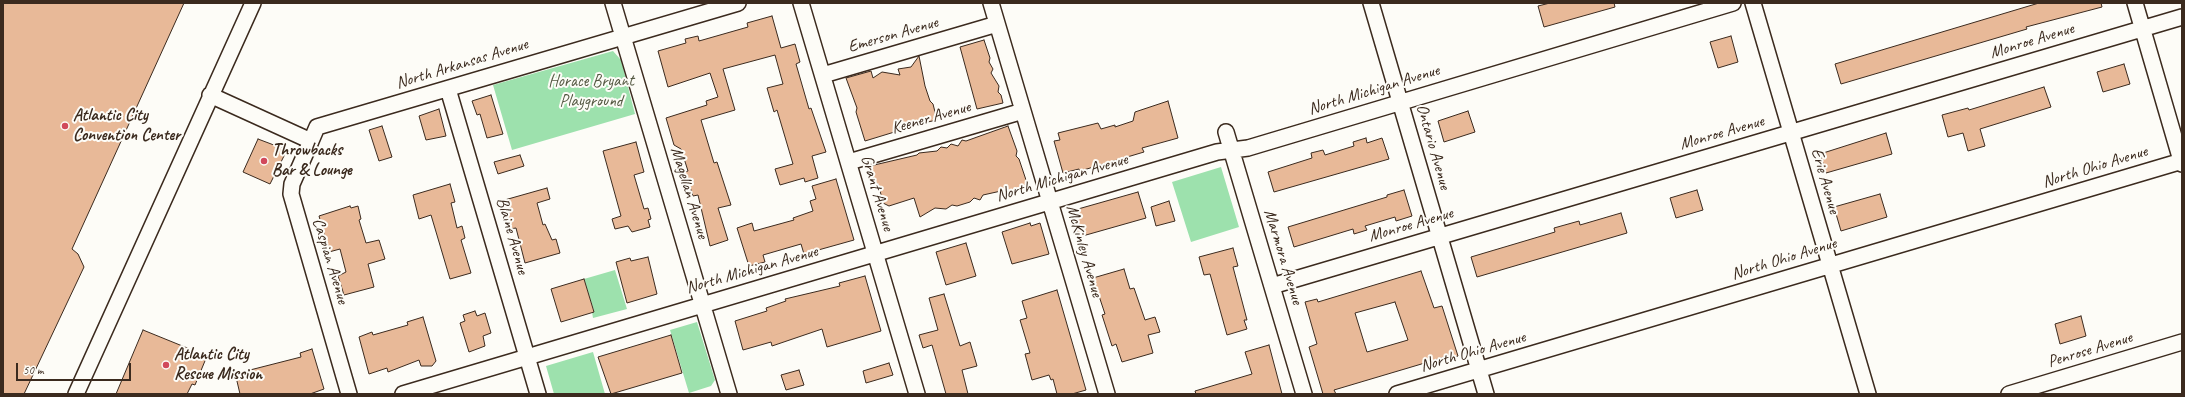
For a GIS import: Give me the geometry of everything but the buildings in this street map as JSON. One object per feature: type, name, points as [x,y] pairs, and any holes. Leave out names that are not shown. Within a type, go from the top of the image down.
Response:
[{"type":"street","points":[[76,394],[210,95],[253,3]]},
{"type":"street","name":"Magellan Avenue","points":[[613,3],[729,394]]},
{"type":"street","name":"North Arkansas Avenue","points":[[311,140],[317,127],[738,3]]},
{"type":"street","name":"Grant Avenue","points":[[801,3],[917,394]]},
{"type":"street","name":"McKinley Avenue","points":[[991,3],[1107,394]]},
{"type":"street","name":"Ontario Avenue","points":[[1371,3],[1486,394]]},
{"type":"street","name":"North Michigan Avenue","points":[[403,394],[1050,202],[1231,150],[1248,148],[1733,3]]},
{"type":"street","name":"Erie Avenue","points":[[1753,3],[1868,394]]},
{"type":"street","points":[[2135,3],[2182,162]]},
{"type":"street","name":"Monroe Avenue","points":[[1272,286],[2182,17]]},
{"type":"street","name":"Emerson Avenue","points":[[822,75],[997,24]]},
{"type":"street","name":"Blaine Avenue","points":[[448,89],[538,394]]},
{"type":"street","points":[[210,95],[311,140]]},
{"type":"street","name":"Keener Avenue","points":[[848,162],[1023,111]]},
{"type":"street","name":"Marmora Avenue","points":[[1226,132],[1304,394]]},
{"type":"street","name":"Caspian Avenue","points":[[311,140],[292,184],[291,194],[350,394]]},
{"type":"street","name":"North Ohio Avenue","points":[[1397,394],[2182,162]]},
{"type":"street","name":"Penrose Avenue","points":[[2009,394],[2182,342]]},
{"type":"green space","name":"Horace Bryant Playground","points":[[613,51],[621,60],[635,114],[512,150],[493,85]]},
{"type":"green space","points":[[1221,167],[1239,227],[1191,242],[1172,182]]},
{"type":"green space","points":[[615,270],[627,309],[593,318],[592,312],[594,311],[584,279]]},
{"type":"green space","points":[[697,322],[715,380],[711,386],[689,393],[670,330]]},
{"type":"green space","points":[[593,352],[605,394],[554,394],[546,366]]},
{"type":"place","name":"Atlantic City Convention Center","points":[[65,126]]},
{"type":"place","name":"Throwbacks Bar & Lounge","points":[[264,161]]},
{"type":"place","name":"Atlantic City Rescue Mission","points":[[166,365]]}]
